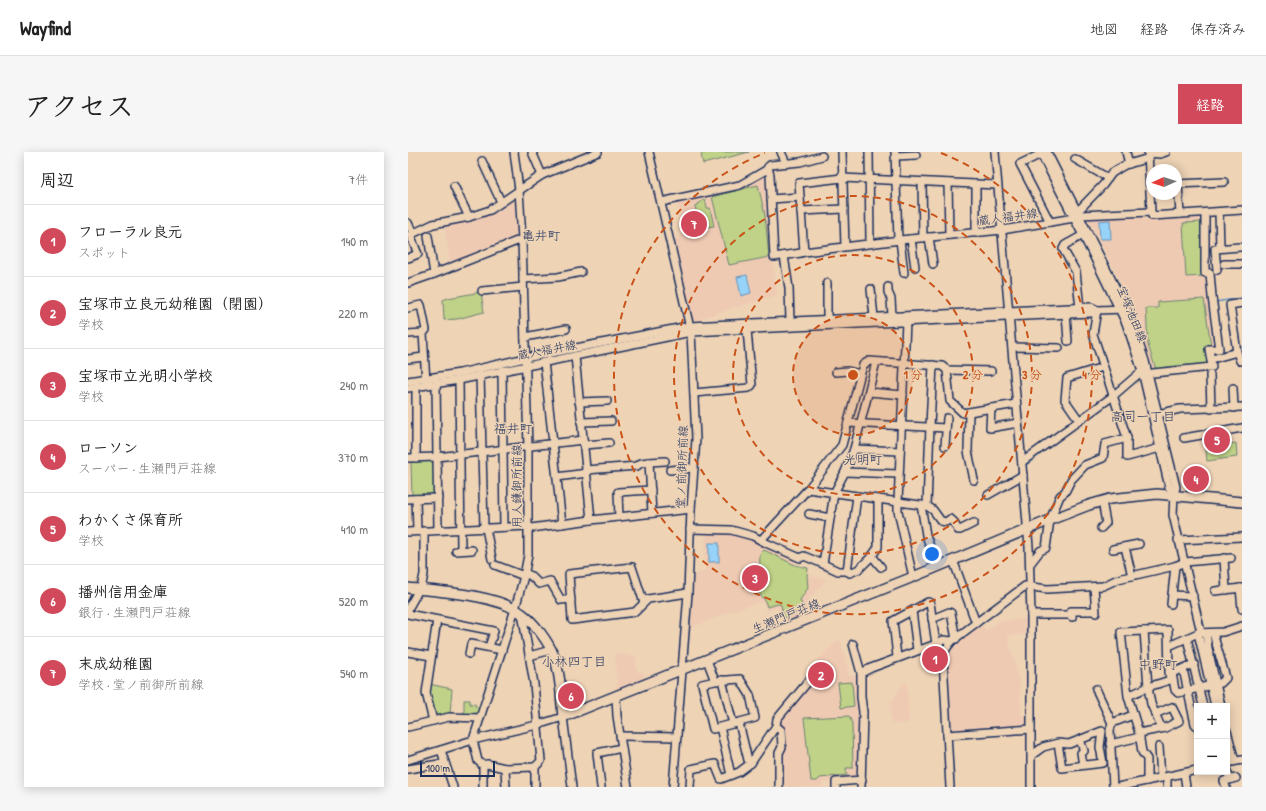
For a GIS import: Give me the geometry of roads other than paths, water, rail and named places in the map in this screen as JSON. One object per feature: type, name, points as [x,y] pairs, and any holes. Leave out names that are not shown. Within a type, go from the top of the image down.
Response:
[{"type":"main road","name":"生瀬門戸荘線","points":[[563,717],[913,577],[1027,529],[1102,501],[1132,496],[1174,495],[1242,502]]},
{"type":"main road","points":[[408,588],[485,598],[518,611],[541,634],[551,650],[558,671],[563,717]]},
{"type":"street","name":"用人鎌御所前線","points":[[473,740],[502,650],[518,611],[528,555],[528,447],[522,239],[519,190],[514,152]]},
{"type":"street","points":[[532,152],[542,175]]},
{"type":"street","points":[[410,235],[433,224],[469,217],[490,210],[542,175],[596,152]]},
{"type":"street","name":"堂ノ前御所前線","points":[[650,152],[690,329],[696,439],[683,669],[672,787]]},
{"type":"street","points":[[781,152],[786,163]]},
{"type":"street","points":[[842,152],[845,246]]},
{"type":"street","points":[[869,152],[870,243]]},
{"type":"street","points":[[995,152],[1030,564],[1031,787]]},
{"type":"street","points":[[1126,152],[1129,164]]},
{"type":"street","points":[[1078,214],[1087,201],[1118,169],[1149,155],[1166,152]]},
{"type":"street","points":[[1050,222],[1020,164],[1042,153],[1078,214],[1123,309],[1145,361],[1176,487],[1173,515],[1178,540],[1193,596],[1205,633],[1226,678],[1221,683],[1188,692],[1178,693],[1175,690],[1172,673],[1194,664]]},
{"type":"street","points":[[904,273],[899,240],[896,154],[916,155]]},
{"type":"street","points":[[661,202],[740,186],[770,165],[800,162],[822,156]]},
{"type":"street","points":[[1075,159],[1108,178]]},
{"type":"street","points":[[482,161],[501,202]]},
{"type":"street","points":[[768,167],[770,175],[771,199],[800,197]]},
{"type":"street","points":[[804,252],[799,183],[842,178],[997,185]]},
{"type":"street","points":[[922,182],[926,237],[933,264]]},
{"type":"street","points":[[1182,184],[1224,182]]},
{"type":"street","points":[[948,183],[949,235]]},
{"type":"street","points":[[976,184],[976,233]]},
{"type":"street","points":[[454,186],[469,217]]},
{"type":"street","name":"蔵人福井線","points":[[771,199],[774,257],[870,243],[1002,230],[1050,222],[1078,214],[1151,212],[1152,216],[1242,210]]},
{"type":"street","points":[[1151,200],[1151,212]]},
{"type":"street","points":[[1179,200],[1180,214]]},
{"type":"street","points":[[1087,201],[1094,214]]},
{"type":"street","points":[[801,211],[844,209]]},
{"type":"street","points":[[1219,212],[1220,248]]},
{"type":"street","points":[[1153,373],[1212,367],[1212,359],[1209,349],[1219,349],[1210,273],[1205,273],[1205,213]]},
{"type":"street","name":"宝塚池田線","points":[[1078,214],[1083,235],[1123,309],[1142,371],[1169,487],[1174,495]]},
{"type":"street","points":[[408,223],[410,235],[418,254],[408,258]]},
{"type":"street","points":[[1080,308],[1076,272],[1064,249],[1064,245],[1083,235]]},
{"type":"street","points":[[428,236],[434,274]]},
{"type":"street","points":[[408,283],[522,239]]},
{"type":"street","points":[[911,239],[915,267]]},
{"type":"street","points":[[1216,270],[1215,249],[1240,248]]},
{"type":"street","points":[[784,256],[789,288],[790,321]]},
{"type":"street","points":[[1224,264],[1242,264]]},
{"type":"street","points":[[482,291],[581,272]]},
{"type":"street","points":[[827,283],[827,320]]},
{"type":"street","points":[[888,287],[888,292],[891,299],[892,316]]},
{"type":"street","points":[[871,289],[874,317]]},
{"type":"street","points":[[1242,303],[1230,305],[1237,352],[1240,361],[1242,360]]},
{"type":"street","points":[[408,308],[421,305],[426,330],[423,333],[426,382]]},
{"type":"street","points":[[408,381],[426,382],[460,373],[525,362],[690,329],[790,321],[800,324],[906,322],[1091,307],[1097,310]]},
{"type":"street","points":[[690,329],[747,330],[827,320],[892,316],[1066,314],[1091,313],[1097,310],[1123,309]]},
{"type":"street","points":[[1097,310],[1093,334],[1127,438],[1127,457],[1160,448]]},
{"type":"street","points":[[1066,314],[1068,341]]},
{"type":"street","points":[[906,322],[898,474],[898,511],[913,577]]},
{"type":"street","points":[[525,337],[566,329]]},
{"type":"street","name":"蔵人福井線","points":[[412,387],[426,382],[436,383],[459,380],[502,370],[525,362],[544,362],[574,356],[690,329]]},
{"type":"street","points":[[694,393],[749,388],[752,385],[747,330]]},
{"type":"street","points":[[408,334],[423,333]]},
{"type":"street","points":[[1012,347],[1060,348]]},
{"type":"street","points":[[1212,359],[1237,352]]},
{"type":"street","points":[[574,356],[591,520]]},
{"type":"street","points":[[408,359],[424,357]]},
{"type":"street","points":[[761,540],[808,489],[842,445],[863,365],[869,361],[934,365],[942,366],[947,370],[991,372]]},
{"type":"street","points":[[544,362],[562,524]]},
{"type":"street","points":[[823,564],[834,493],[854,449],[876,362]]},
{"type":"street","points":[[934,365],[924,506],[926,535],[937,567]]},
{"type":"street","points":[[1079,420],[1065,400],[1067,378],[1103,367]]},
{"type":"street","points":[[502,370],[504,527]]},
{"type":"street","points":[[947,370],[950,401],[963,413],[1016,404]]},
{"type":"street","points":[[836,372],[848,371],[860,374]]},
{"type":"street","points":[[1022,462],[1113,396],[1142,371]]},
{"type":"street","points":[[480,375],[485,528],[494,562],[531,576],[539,584],[550,580],[561,600],[571,599]]},
{"type":"street","points":[[1210,376],[1211,408]]},
{"type":"street","points":[[459,380],[460,529],[458,551],[472,550]]},
{"type":"street","points":[[436,383],[438,530]]},
{"type":"street","points":[[412,387],[416,458]]},
{"type":"street","points":[[1233,388],[1234,408]]},
{"type":"street","points":[[869,392],[903,395]]},
{"type":"street","points":[[579,402],[607,401]]},
{"type":"street","points":[[991,408],[990,428],[1018,423]]},
{"type":"street","points":[[1158,414],[1180,409],[1242,408]]},
{"type":"street","points":[[969,412],[968,451],[974,480]]},
{"type":"street","points":[[945,446],[946,418]]},
{"type":"street","points":[[581,422],[611,421]]},
{"type":"street","points":[[848,423],[946,428]]},
{"type":"street","points":[[1184,438],[1242,428]]},
{"type":"street","points":[[1030,564],[1038,554],[1046,548],[1050,520],[1060,496],[1065,492],[1071,480],[1085,465],[1103,458],[1105,444],[1127,438]]},
{"type":"street","points":[[408,458],[460,455],[553,444],[609,444]]},
{"type":"street","points":[[854,449],[900,451]]},
{"type":"street","points":[[557,477],[637,466],[641,463],[665,461]]},
{"type":"street","points":[[648,462],[652,513]]},
{"type":"street","points":[[670,470],[694,468]]},
{"type":"street","points":[[844,472],[898,474]]},
{"type":"street","points":[[988,495],[1023,475]]},
{"type":"street","points":[[808,489],[924,506],[933,510],[941,521],[946,522],[950,519],[953,521],[958,530],[974,523]]},
{"type":"street","points":[[619,517],[618,492],[650,490]]},
{"type":"street","points":[[847,571],[858,496]]},
{"type":"street","points":[[408,499],[438,498]]},
{"type":"street","points":[[408,609],[422,584],[424,574],[416,499]]},
{"type":"street","points":[[690,528],[731,530],[753,536],[800,558],[804,556],[838,571],[847,571],[850,573],[859,569],[872,556],[878,546],[878,499]]},
{"type":"street","points":[[1101,528],[1106,523],[1102,501]]},
{"type":"street","points":[[408,532],[528,526],[531,528],[691,509]]},
{"type":"street","points":[[809,514],[830,518]]},
{"type":"street","points":[[1178,540],[1242,537]]},
{"type":"street","points":[[1113,549],[1139,544]]},
{"type":"street","points":[[1029,547],[1038,554]]},
{"type":"street","points":[[1125,547],[1132,576]]},
{"type":"street","points":[[872,556],[881,567]]},
{"type":"street","points":[[950,787],[943,660],[946,649],[954,640],[1025,586],[1048,589],[1103,586],[1118,579],[1175,566],[1185,562],[1228,558],[1226,590]]},
{"type":"street","points":[[953,560],[976,623]]},
{"type":"street","points":[[1171,604],[1175,566]]},
{"type":"street","points":[[644,602],[632,567],[569,574],[572,620],[635,612],[648,599],[688,593]]},
{"type":"street","points":[[1031,615],[1072,617],[1072,611],[1095,612],[1094,587]]},
{"type":"street","points":[[1215,591],[1241,588],[1242,609]]},
{"type":"street","points":[[1172,595],[1193,596]]},
{"type":"street","points":[[897,657],[893,621],[928,602],[930,603],[936,644]]},
{"type":"street","points":[[473,740],[478,762],[483,765],[487,764],[505,768],[535,767],[541,761],[534,684],[518,611]]},
{"type":"street","points":[[912,611],[917,650]]},
{"type":"street","points":[[932,619],[949,612],[951,613],[954,640]]},
{"type":"street","points":[[408,614],[494,631],[489,648]]},
{"type":"street","points":[[433,721],[426,693],[437,620]]},
{"type":"street","points":[[1169,646],[1187,638],[1205,633],[1223,632],[1242,626]]},
{"type":"street","points":[[1128,696],[1148,687],[1170,680],[1168,630],[1121,632],[1128,696],[1139,735],[1142,752],[1147,759],[1147,780]]},
{"type":"street","points":[[1144,631],[1148,687],[1151,704],[1161,728]]},
{"type":"street","points":[[1205,633],[1216,703]]},
{"type":"street","points":[[1187,638],[1201,703]]},
{"type":"street","points":[[861,673],[897,657],[936,644],[943,640],[954,640]]},
{"type":"street","points":[[469,654],[471,644],[502,650]]},
{"type":"street","points":[[836,787],[836,782],[861,783],[864,712],[861,697],[861,673],[853,644]]},
{"type":"street","points":[[529,656],[551,650]]},
{"type":"street","points":[[408,652],[431,656]]},
{"type":"street","points":[[707,660],[718,680],[736,723],[750,763]]},
{"type":"street","points":[[1183,669],[1194,719]]},
{"type":"street","points":[[690,787],[691,769],[716,764],[721,779],[738,772],[750,763],[776,726],[778,719],[812,677]]},
{"type":"street","points":[[740,679],[750,695],[755,718],[736,723],[712,729],[702,684],[718,680],[740,679]]},
{"type":"street","points":[[1213,685],[1220,703]]},
{"type":"street","points":[[1096,689],[1112,723],[1110,730],[1110,744],[1113,787]]},
{"type":"street","points":[[616,696],[617,716],[628,787]]},
{"type":"street","points":[[1110,744],[1165,728],[1179,721],[1172,707],[1155,714]]},
{"type":"street","points":[[1112,723],[1133,715]]},
{"type":"street","points":[[408,727],[449,717],[480,718]]},
{"type":"street","points":[[416,767],[411,759],[473,740],[537,725],[563,717],[572,787]]},
{"type":"street","points":[[776,726],[781,730],[782,747],[779,753],[779,787]]},
{"type":"street","points":[[720,727],[731,775]]},
{"type":"street","points":[[947,735],[1031,729]]},
{"type":"street","points":[[1032,755],[1043,747],[1058,743],[1069,744],[1102,731],[1100,747],[1103,763],[1062,768],[1058,743]]},
{"type":"street","points":[[621,736],[677,737]]},
{"type":"street","points":[[1230,739],[1238,761]]},
{"type":"street","points":[[1080,740],[1084,751],[1082,753],[1083,765]]},
{"type":"street","points":[[1159,747],[1167,787]]},
{"type":"street","points":[[601,787],[597,753],[622,748]]},
{"type":"street","points":[[441,750],[453,787]]},
{"type":"street","points":[[408,769],[445,763]]},
{"type":"street","points":[[483,765],[483,787]]},
{"type":"street","points":[[535,767],[535,787]]},
{"type":"street","points":[[505,768],[506,787]]},
{"type":"street","points":[[1118,787],[1194,771]]},
{"type":"street","points":[[1184,773],[1186,787]]},
{"type":"street","points":[[1226,787],[1224,781],[1233,779],[1230,775]]},
{"type":"water","points":[[1110,220],[1111,239],[1100,239],[1099,221]]},
{"type":"water","points":[[747,275],[751,293],[741,296],[737,277]]},
{"type":"water","points":[[709,543],[719,543],[719,562],[709,562]]},
{"type":"waterway","points":[[1215,302],[1242,298]]},
{"type":"waterway","points":[[530,361],[576,352]]},
{"type":"waterway","points":[[502,367],[523,363]]},
{"type":"waterway","points":[[1026,465],[1051,445]]},
{"type":"place","name":"末成幼稚園","points":[[694,224]]},
{"type":"place","name":"わかくさ保育所","points":[[1217,440]]},
{"type":"place","name":"ローソン","points":[[1196,479]]},
{"type":"place","name":"宝塚市立光明小学校","points":[[755,578]]},
{"type":"place","name":"フローラル良元","points":[[935,659]]},
{"type":"place","name":"宝塚市立良元幼稚園（閉園）","points":[[821,675]]},
{"type":"place","name":"播州信用金庫","points":[[571,696]]},
{"type":"district","name":"亀井町","points":[[541,235]]},
{"type":"district","name":"高司一丁目","points":[[1143,416]]},
{"type":"district","name":"福井町","points":[[513,428]]},
{"type":"district","name":"光明町","points":[[863,459]]},
{"type":"district","name":"小林四丁目","points":[[574,661]]},
{"type":"district","name":"中野町","points":[[1158,664]]}]
